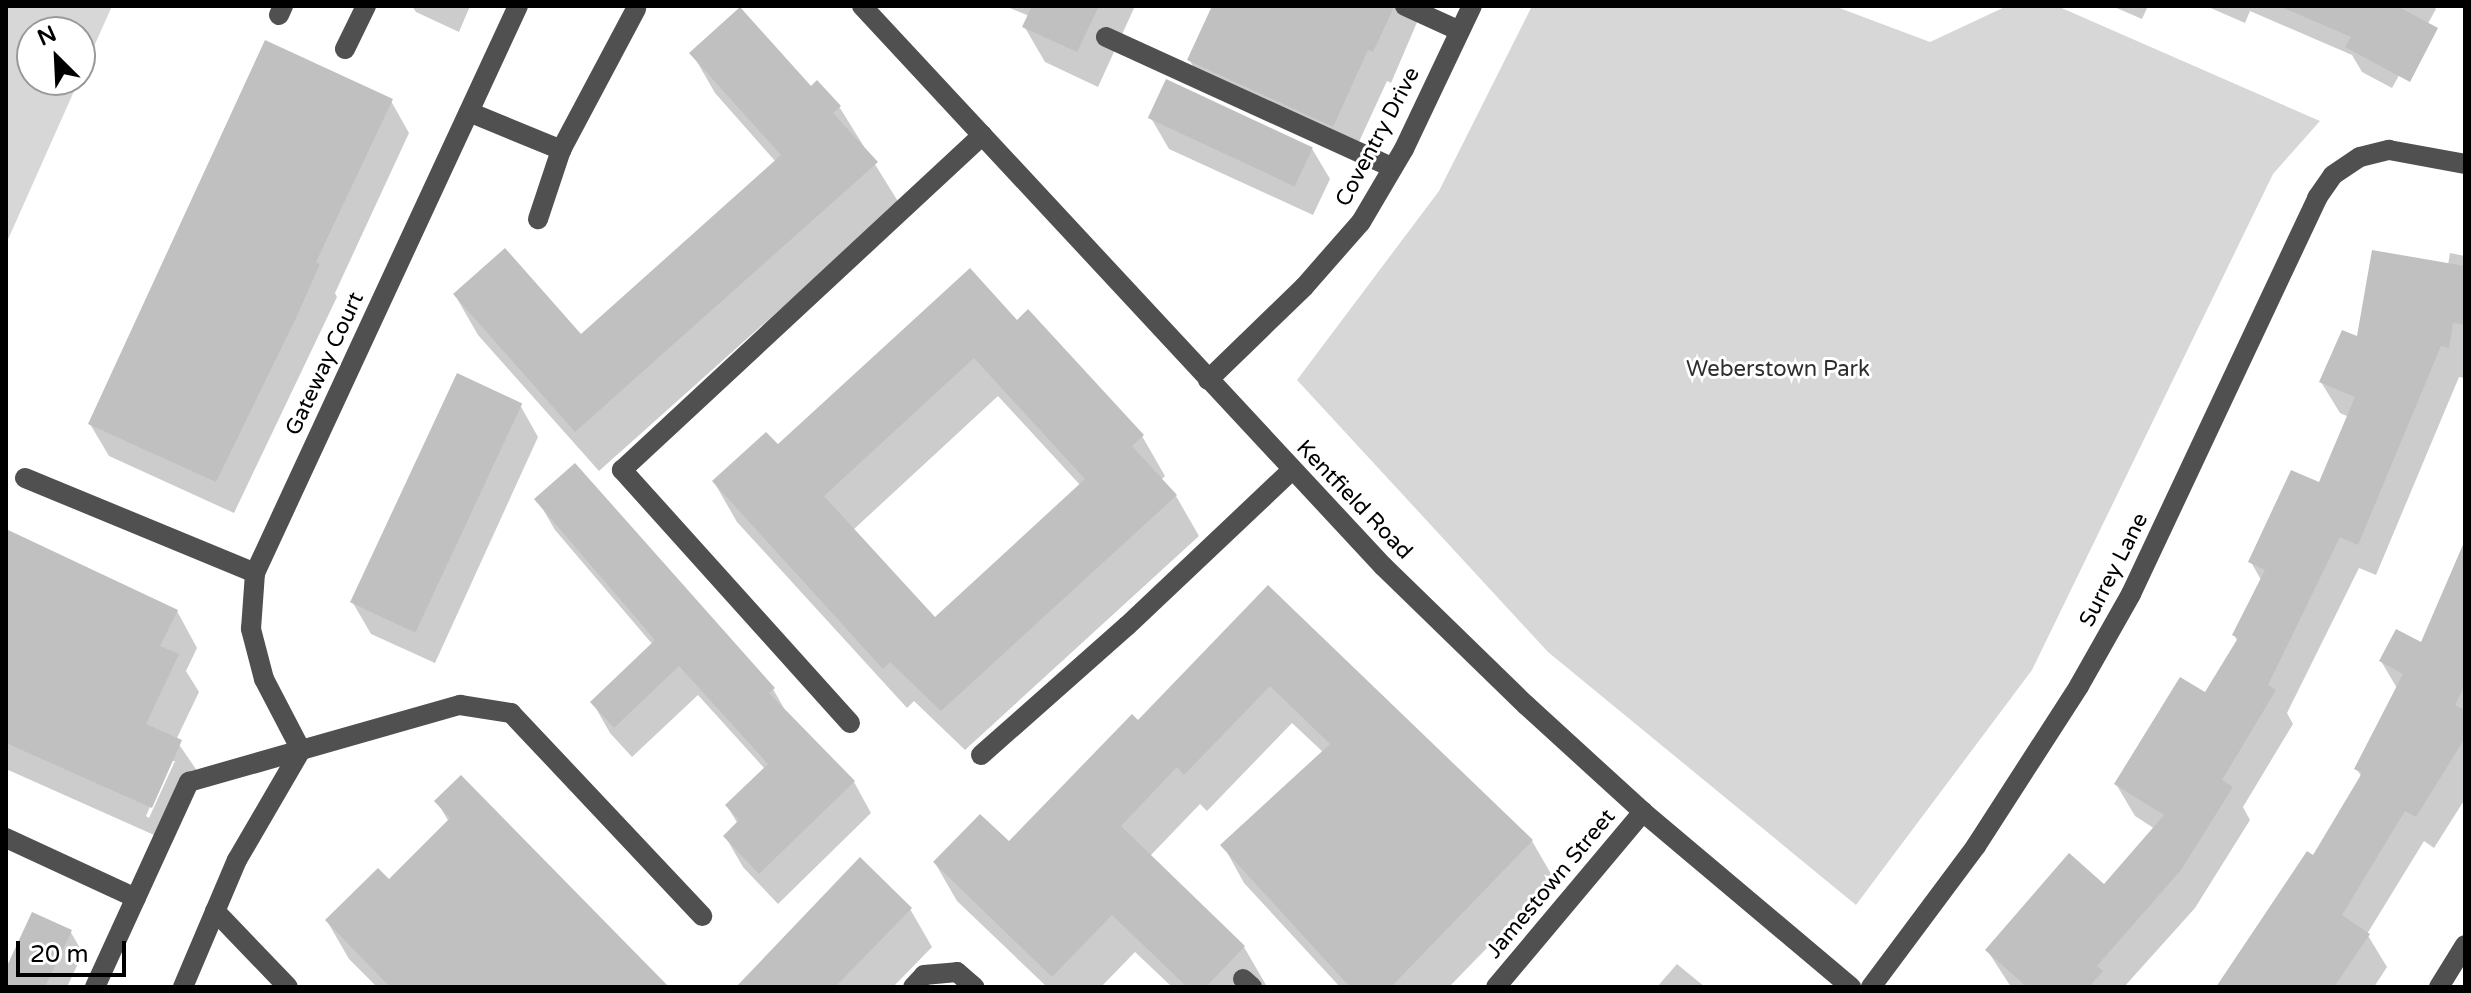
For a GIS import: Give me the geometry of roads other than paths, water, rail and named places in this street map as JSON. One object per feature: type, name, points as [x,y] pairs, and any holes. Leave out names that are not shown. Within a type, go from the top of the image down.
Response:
[{"type":"street","points":[[345,49],[366,6]]},
{"type":"street","name":"Gateway Court","points":[[301,750],[264,679],[251,629],[255,573],[518,6]]},
{"type":"street","points":[[1405,6],[1460,31]]},
{"type":"street","name":"Coventry Drive","points":[[1208,380],[1304,287],[1361,222],[1393,168],[1472,6]]},
{"type":"street","name":"Kentfield Road","points":[[867,8],[1383,566],[1526,705],[1643,812],[1851,987]]},
{"type":"street","points":[[538,219],[561,150],[636,9]]},
{"type":"street","points":[[1106,37],[1393,168]]},
{"type":"street","points":[[469,112],[561,150]]},
{"type":"street","points":[[850,723],[622,470],[983,135]]},
{"type":"street","name":"Surrey Lane","points":[[1871,987],[1976,846],[2079,686],[2138,580],[2317,198],[2333,175],[2360,157],[2389,150],[2465,164]]},
{"type":"street","points":[[981,755],[1127,626],[1292,470]]},
{"type":"street","points":[[25,478],[255,573]]},
{"type":"street","points":[[95,987],[189,782],[460,705],[511,713],[702,916]]},
{"type":"street","points":[[183,987],[237,860],[301,750]]},
{"type":"street","name":"Jamestown Street","points":[[1496,987],[1643,812]]},
{"type":"street","points":[[6,838],[136,898]]},
{"type":"street","points":[[215,911],[288,987]]},
{"type":"street","points":[[2439,987],[2465,945]]},
{"type":"street","points":[[913,987],[924,975],[957,972],[974,987]]},
{"type":"park label","name":"Weberstown Park","points":[[1778,370]]}]
